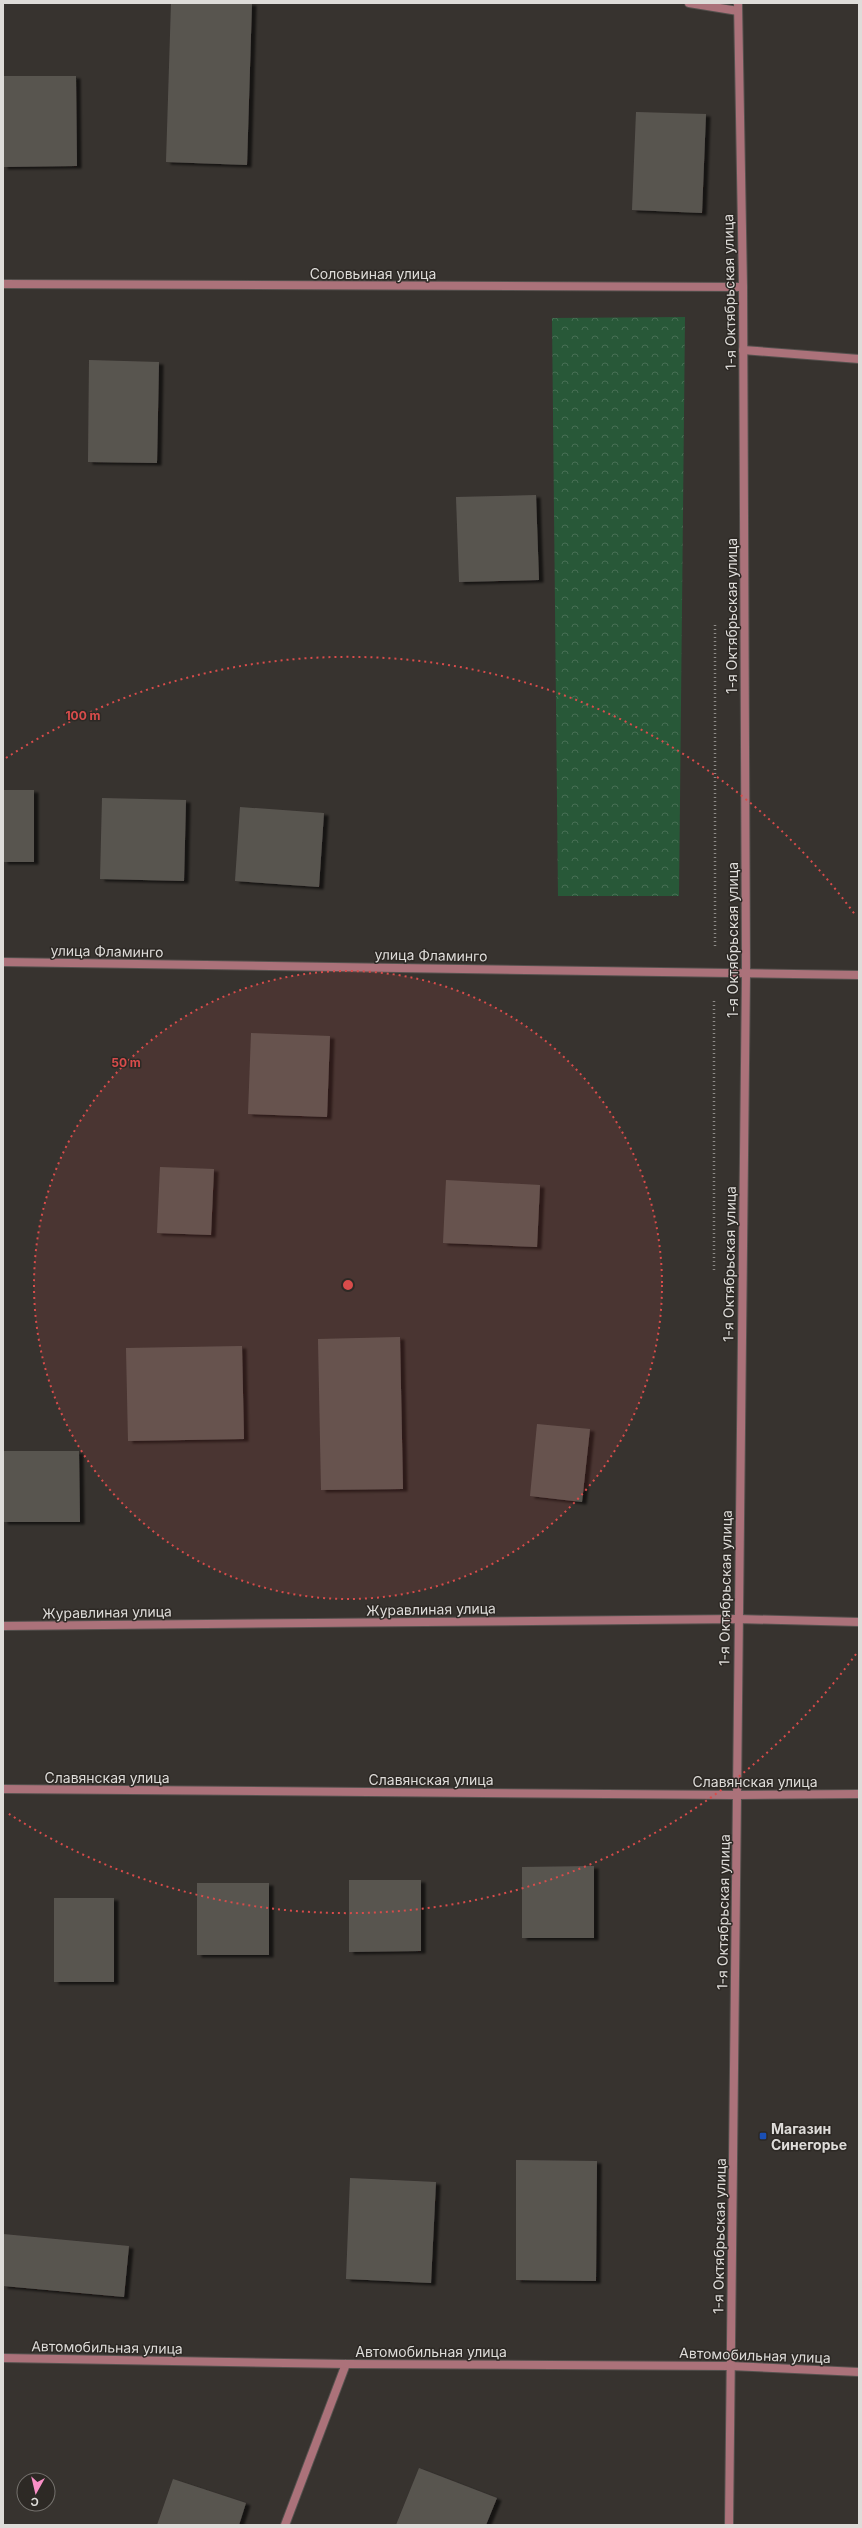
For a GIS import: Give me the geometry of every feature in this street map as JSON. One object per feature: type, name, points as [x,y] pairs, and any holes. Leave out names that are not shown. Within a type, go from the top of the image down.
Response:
[{"type":"street","points":[[690,3],[738,7]]},
{"type":"street","name":"1-я Октябрьская улица","points":[[729,2525],[746,973],[743,287],[738,7]]},
{"type":"street","name":"Соловьиная улица","points":[[3,284],[743,287]]},
{"type":"street","points":[[743,350],[859,359]]},
{"type":"street","name":"улица Фламинго","points":[[3,962],[859,975]]},
{"type":"street","name":"Журавлиная улица","points":[[3,1626],[738,1619],[859,1622]]},
{"type":"street","name":"Славянская улица","points":[[3,1789],[737,1795],[859,1794]]},
{"type":"street","name":"Автомобильная улица","points":[[3,2358],[346,2364],[730,2366],[859,2372]]},
{"type":"street","points":[[285,2525],[346,2364]]},
{"type":"path","points":[[714,952],[715,617]]},
{"type":"path","points":[[714,992],[714,1271]]},
{"type":"green space","points":[[685,317],[679,896],[558,896],[552,318]]},
{"type":"building","points":[[171,3],[252,3],[247,165],[166,162]]},
{"type":"building","points":[[3,76],[76,76],[77,166],[3,167]]},
{"type":"building","points":[[636,112],[706,114],[702,213],[632,210]]},
{"type":"building","points":[[89,360],[159,362],[157,463],[88,462]]},
{"type":"building","points":[[536,495],[539,580],[459,582],[456,497]]},
{"type":"building","points":[[3,790],[34,790],[34,862],[3,862]]},
{"type":"building","points":[[102,798],[186,800],[184,881],[100,879]]},
{"type":"building","points":[[240,807],[324,813],[319,887],[235,881]]},
{"type":"building","points":[[251,1033],[330,1036],[327,1117],[248,1114]]},
{"type":"building","points":[[160,1167],[214,1169],[211,1235],[157,1233]]},
{"type":"building","points":[[446,1180],[540,1185],[537,1247],[443,1243]]},
{"type":"building","points":[[400,1337],[403,1489],[321,1490],[318,1339]]},
{"type":"building","points":[[242,1346],[244,1439],[128,1441],[126,1348]]},
{"type":"building","points":[[537,1424],[590,1429],[582,1502],[530,1496]]},
{"type":"building","points":[[3,1451],[79,1451],[80,1522],[3,1522]]},
{"type":"building","points":[[594,1866],[594,1938],[522,1938],[522,1867]]},
{"type":"building","points":[[349,1880],[421,1880],[421,1951],[349,1952]]},
{"type":"building","points":[[197,1883],[269,1883],[269,1955],[197,1955]]},
{"type":"building","points":[[54,1898],[114,1898],[114,1982],[54,1982]]},
{"type":"building","points":[[516,2160],[597,2161],[596,2281],[516,2280]]},
{"type":"building","points":[[350,2178],[436,2182],[431,2283],[346,2279]]},
{"type":"building","points":[[3,2234],[129,2246],[124,2297],[3,2286]]},
{"type":"building","points":[[419,2468],[497,2498],[486,2525],[396,2525]]},
{"type":"building","points":[[173,2479],[246,2503],[239,2525],[157,2525]]},
{"type":"place","name":"Магазин Синегорье","points":[[763,2136]]}]
